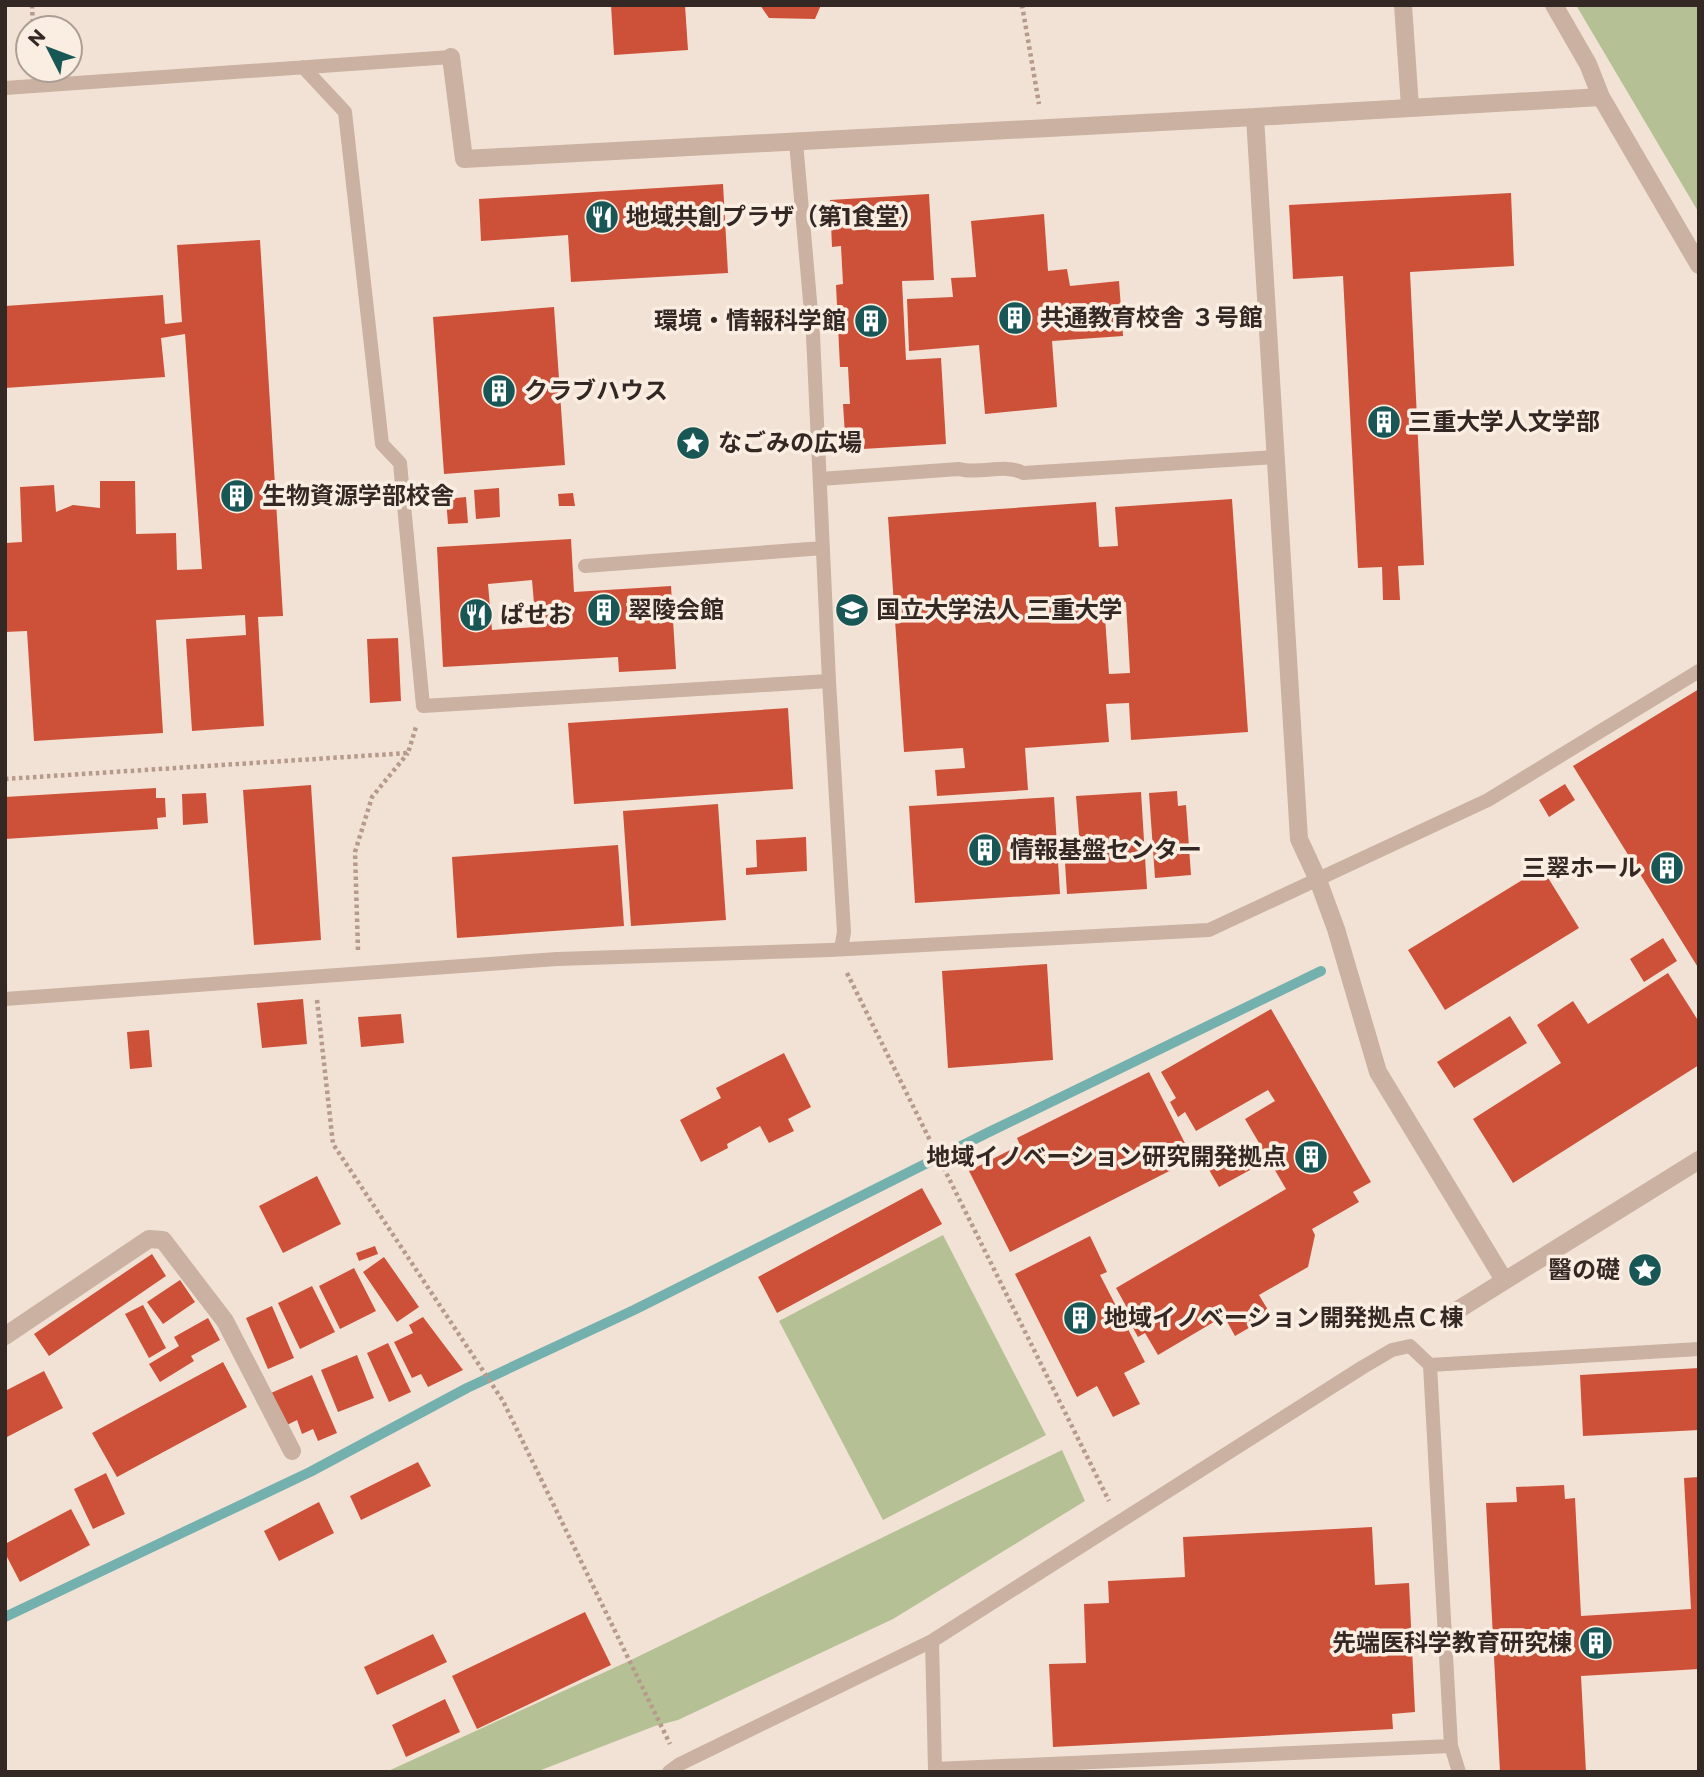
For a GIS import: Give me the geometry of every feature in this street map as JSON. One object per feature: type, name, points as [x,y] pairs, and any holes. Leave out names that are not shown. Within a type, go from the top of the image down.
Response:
[{"type":"street","points":[[1403,5],[1410,107]]},
{"type":"street","points":[[1554,5],[1588,64],[1601,97],[1699,265]]},
{"type":"street","points":[[451,57],[464,159],[1601,97]]},
{"type":"street","points":[[1255,117],[1299,839],[1336,929],[1378,1072],[1504,1280]]},
{"type":"street","points":[[1448,1316],[1699,1160]]},
{"type":"street","points":[[5,1336],[149,1239],[163,1240],[225,1321],[292,1451]]},
{"type":"lane","points":[[5,88],[451,57]]},
{"type":"lane","points":[[303,68],[345,113],[382,444],[400,463],[423,706],[828,681]]},
{"type":"lane","points":[[796,142],[813,335],[828,681],[844,932],[841,949]]},
{"type":"lane","points":[[820,479],[959,469],[970,472],[1015,469],[1023,474],[1276,457]]},
{"type":"lane","points":[[585,566],[823,548]]},
{"type":"lane","points":[[5,999],[557,959],[841,949],[1209,930],[1488,800],[1699,671]]},
{"type":"lane","points":[[674,1768],[932,1641],[1392,1350],[1410,1346],[1430,1365],[1451,1746],[1459,1772]]},
{"type":"lane","points":[[1430,1365],[1699,1349]]},
{"type":"lane","points":[[932,1641],[936,1770],[1139,1766],[1451,1746]]},
{"type":"path","points":[[1021,5],[1044,127]]},
{"type":"path","points":[[358,973],[355,852],[372,797],[408,753],[423,706]]},
{"type":"path","points":[[5,779],[408,753]]},
{"type":"path","points":[[841,949],[844,967],[1119,1521]]},
{"type":"path","points":[[314,978],[333,1144],[503,1401],[674,1768]]},
{"type":"green space","points":[[1576,5],[1699,5],[1699,213]]},
{"type":"green space","points":[[943,1235],[1046,1435],[883,1520],[779,1321]]},
{"type":"green space","points":[[1062,1450],[1085,1501],[893,1619],[678,1720],[655,1726],[536,1772],[386,1772],[629,1661]]},
{"type":"building","points":[[611,5],[685,5],[688,50],[614,55]]},
{"type":"building","points":[[760,5],[821,5],[815,19],[769,18]]},
{"type":"building","name":"地域共創プラザ（第1食堂）","points":[[723,184],[728,273],[571,282],[568,235],[481,241],[479,199]]},
{"type":"building","name":"三重大学人文学部","points":[[1511,193],[1514,266],[1410,272],[1424,565],[1398,566],[1400,600],[1383,600],[1382,567],[1358,568],[1343,276],[1293,279],[1289,205]]},
{"type":"building","name":"環境・情報科学館","points":[[929,194],[934,280],[902,281],[906,360],[941,358],[946,444],[846,450],[843,404],[850,404],[848,367],[840,367],[836,285],[843,284],[841,246],[832,247],[830,200]]},
{"type":"building","name":"共通教育校舎 ３号館","points":[[1044,214],[1048,271],[1067,269],[1070,286],[1119,281],[1123,336],[1052,341],[1057,407],[985,414],[979,345],[909,351],[907,299],[953,297],[951,278],[976,277],[971,221]]},
{"type":"building","name":"生物資源学部校舎","points":[[260,240],[283,616],[258,617],[264,726],[192,731],[186,639],[246,635],[245,615],[156,620],[163,733],[34,741],[27,631],[5,632],[5,543],[22,542],[20,487],[54,485],[56,512],[73,505],[100,508],[100,481],[135,481],[136,534],[176,533],[177,570],[202,569],[185,334],[161,338],[165,377],[5,388],[5,306],[163,295],[165,324],[182,322],[177,245]]},
{"type":"building","name":"クラブハウス","points":[[554,307],[565,465],[444,474],[433,317]]},
{"type":"building","points":[[499,488],[500,517],[476,519],[474,490]]},
{"type":"building","points":[[573,493],[575,506],[559,506],[558,494]]},
{"type":"building","points":[[466,497],[468,523],[448,524],[446,499]]},
{"type":"building","points":[[1232,499],[1248,732],[1131,740],[1129,703],[1106,704],[1109,742],[1025,748],[1028,790],[937,796],[935,770],[965,768],[963,748],[904,752],[888,517],[1096,502],[1099,547],[1118,546],[1115,507]],"holes":[[[1126,602],[1130,673],[1109,674],[1104,603]]]},
{"type":"building","name":"翠陵会館","points":[[571,539],[574,592],[671,586],[676,669],[619,672],[618,657],[443,667],[437,547]],"holes":[[[532,580],[536,627],[492,630],[488,584]]]},
{"type":"building","points":[[398,638],[401,701],[370,703],[367,639]]},
{"type":"building","name":"三翠ホール","points":[[1699,689],[1699,969],[1573,766]]},
{"type":"building","points":[[788,708],[793,789],[574,804],[568,723]]},
{"type":"building","points":[[1565,784],[1575,800],[1549,817],[1539,800]]},
{"type":"building","points":[[311,785],[321,940],[254,945],[243,790]]},
{"type":"building","points":[[156,788],[156,798],[165,798],[166,817],[157,818],[158,829],[5,839],[5,797]]},
{"type":"building","points":[[1177,791],[1178,806],[1186,805],[1191,875],[1155,878],[1149,793]]},
{"type":"building","name":"情報基盤センター","points":[[1141,792],[1147,889],[1067,894],[1064,847],[1080,847],[1076,796]]},
{"type":"building","points":[[206,793],[208,823],[183,825],[182,794]]},
{"type":"building","name":"情報基盤センター","points":[[1054,797],[1060,894],[915,903],[909,806]]},
{"type":"building","points":[[718,804],[726,920],[631,926],[623,811]]},
{"type":"building","points":[[806,837],[807,871],[746,875],[746,868],[757,867],[756,840]]},
{"type":"building","points":[[618,845],[624,926],[457,938],[452,857]]},
{"type":"building","points":[[1542,868],[1579,928],[1445,1010],[1408,950]]},
{"type":"building","points":[[1663,938],[1677,961],[1644,982],[1630,959]]},
{"type":"building","points":[[1047,964],[1053,1060],[948,1068],[942,971]]},
{"type":"building","points":[[1668,973],[1699,1022],[1699,1065],[1513,1183],[1473,1119],[1561,1063],[1537,1025],[1573,1001],[1588,1024]]},
{"type":"building","points":[[303,999],[307,1044],[262,1048],[257,1003]]},
{"type":"building","name":"地域イノベーション研究開発拠点","points":[[1271,1009],[1371,1182],[1353,1192],[1359,1202],[1312,1229],[1315,1235],[1308,1267],[1259,1295],[1271,1315],[1235,1336],[1224,1316],[1158,1355],[1145,1333],[1138,1337],[1132,1326],[1136,1324],[1116,1288],[1286,1189],[1245,1119],[1275,1101],[1268,1090],[1196,1131],[1185,1112],[1178,1117],[1170,1102],[1176,1098],[1161,1072]]},
{"type":"building","points":[[401,1014],[404,1043],[361,1047],[358,1017]]},
{"type":"building","points":[[1510,1016],[1527,1043],[1454,1088],[1437,1062]]},
{"type":"building","points":[[149,1030],[152,1067],[130,1069],[127,1032]]},
{"type":"building","points":[[784,1053],[811,1107],[788,1119],[794,1131],[769,1143],[760,1126],[727,1144],[728,1148],[701,1162],[680,1120],[721,1098],[716,1088]]},
{"type":"building","points":[[1149,1072],[1193,1159],[1010,1252],[969,1171],[1020,1145],[1017,1138]]},
{"type":"building","points":[[1236,1145],[1250,1170],[1219,1187],[1205,1163]]},
{"type":"building","points":[[317,1176],[341,1224],[283,1253],[259,1206]]},
{"type":"building","points":[[922,1188],[942,1224],[777,1313],[758,1277]]},
{"type":"building","name":"地域イノベーション開発拠点Ｃ棟","points":[[1090,1236],[1107,1272],[1100,1275],[1145,1362],[1124,1373],[1140,1404],[1113,1417],[1097,1386],[1077,1397],[1015,1274]]},
{"type":"building","points":[[375,1246],[378,1254],[359,1261],[356,1253]]},
{"type":"building","points":[[152,1254],[166,1276],[49,1356],[34,1334]]},
{"type":"building","points":[[384,1257],[419,1307],[397,1322],[363,1272]]},
{"type":"building","points":[[354,1268],[376,1311],[340,1329],[319,1286]]},
{"type":"building","points":[[180,1280],[195,1302],[163,1324],[147,1302]]},
{"type":"building","points":[[312,1286],[335,1332],[300,1349],[278,1303]]},
{"type":"building","points":[[143,1305],[166,1348],[149,1358],[125,1314]]},
{"type":"building","points":[[272,1306],[294,1358],[268,1369],[246,1318]]},
{"type":"building","points":[[423,1317],[463,1370],[428,1387],[421,1374],[412,1378],[394,1342],[413,1333],[409,1325]]},
{"type":"building","points":[[208,1318],[220,1340],[191,1356],[194,1361],[160,1382],[149,1364],[179,1346],[174,1337]]},
{"type":"building","points":[[388,1343],[411,1392],[389,1402],[367,1353]]},
{"type":"building","points":[[357,1355],[374,1398],[338,1412],[321,1370]]},
{"type":"building","points":[[223,1362],[247,1407],[117,1477],[92,1433]]},
{"type":"building","points":[[1699,1368],[1699,1430],[1583,1436],[1580,1375]]},
{"type":"building","points":[[44,1371],[63,1408],[5,1438],[5,1391]]},
{"type":"building","points":[[312,1375],[337,1433],[318,1441],[313,1429],[302,1434],[297,1420],[285,1426],[271,1393]]},
{"type":"building","points":[[418,1462],[431,1486],[361,1520],[350,1496]]},
{"type":"building","points":[[106,1473],[125,1514],[93,1529],[74,1489]]},
{"type":"building","name":"先端医科学教育研究棟","points":[[1699,1477],[1699,1669],[1581,1676],[1586,1772],[1500,1772],[1486,1503],[1517,1502],[1516,1487],[1564,1485],[1565,1499],[1575,1498],[1581,1616],[1691,1609],[1684,1478]]},
{"type":"building","points":[[319,1502],[334,1533],[279,1561],[264,1531]]},
{"type":"building","points":[[71,1509],[90,1545],[20,1582],[5,1553],[5,1544]]},
{"type":"building","points":[[1372,1527],[1375,1585],[1409,1583],[1415,1712],[1392,1714],[1393,1729],[1053,1747],[1049,1664],[1086,1663],[1084,1604],[1109,1603],[1108,1581],[1185,1577],[1183,1537]]},
{"type":"building","points":[[585,1612],[611,1665],[477,1729],[452,1676]]},
{"type":"building","points":[[433,1634],[447,1662],[377,1695],[364,1667]]},
{"type":"building","points":[[445,1699],[460,1732],[406,1757],[392,1725]]},
{"type":"waterway","points":[[5,1617],[310,1472],[467,1388],[634,1310],[987,1133],[1321,971]]},
{"type":"place","name":"地域共創プラザ（第1食堂）","points":[[602,217]]},
{"type":"place","name":"共通教育校舎 ３号館","points":[[1015,318]]},
{"type":"place","name":"環境・情報科学館","points":[[871,321]]},
{"type":"place","name":"クラブハウス","points":[[499,391]]},
{"type":"place","name":"三重大学人文学部","points":[[1384,422]]},
{"type":"place","name":"なごみの広場","points":[[693,443]]},
{"type":"place","name":"生物資源学部校舎","points":[[237,496]]},
{"type":"place","name":"翠陵会館","points":[[604,610]]},
{"type":"place","name":"国立大学法人 三重大学","points":[[852,610]]},
{"type":"place","name":"ぱせお","points":[[476,615]]},
{"type":"place","name":"情報基盤センター","points":[[985,850]]},
{"type":"place","name":"三翠ホール","points":[[1667,868]]},
{"type":"place","name":"地域イノベーション研究開発拠点","points":[[1311,1157]]},
{"type":"place","name":"醫の礎","points":[[1645,1270]]},
{"type":"place","name":"地域イノベーション開発拠点Ｃ棟","points":[[1080,1318]]},
{"type":"place","name":"先端医科学教育研究棟","points":[[1596,1643]]}]
